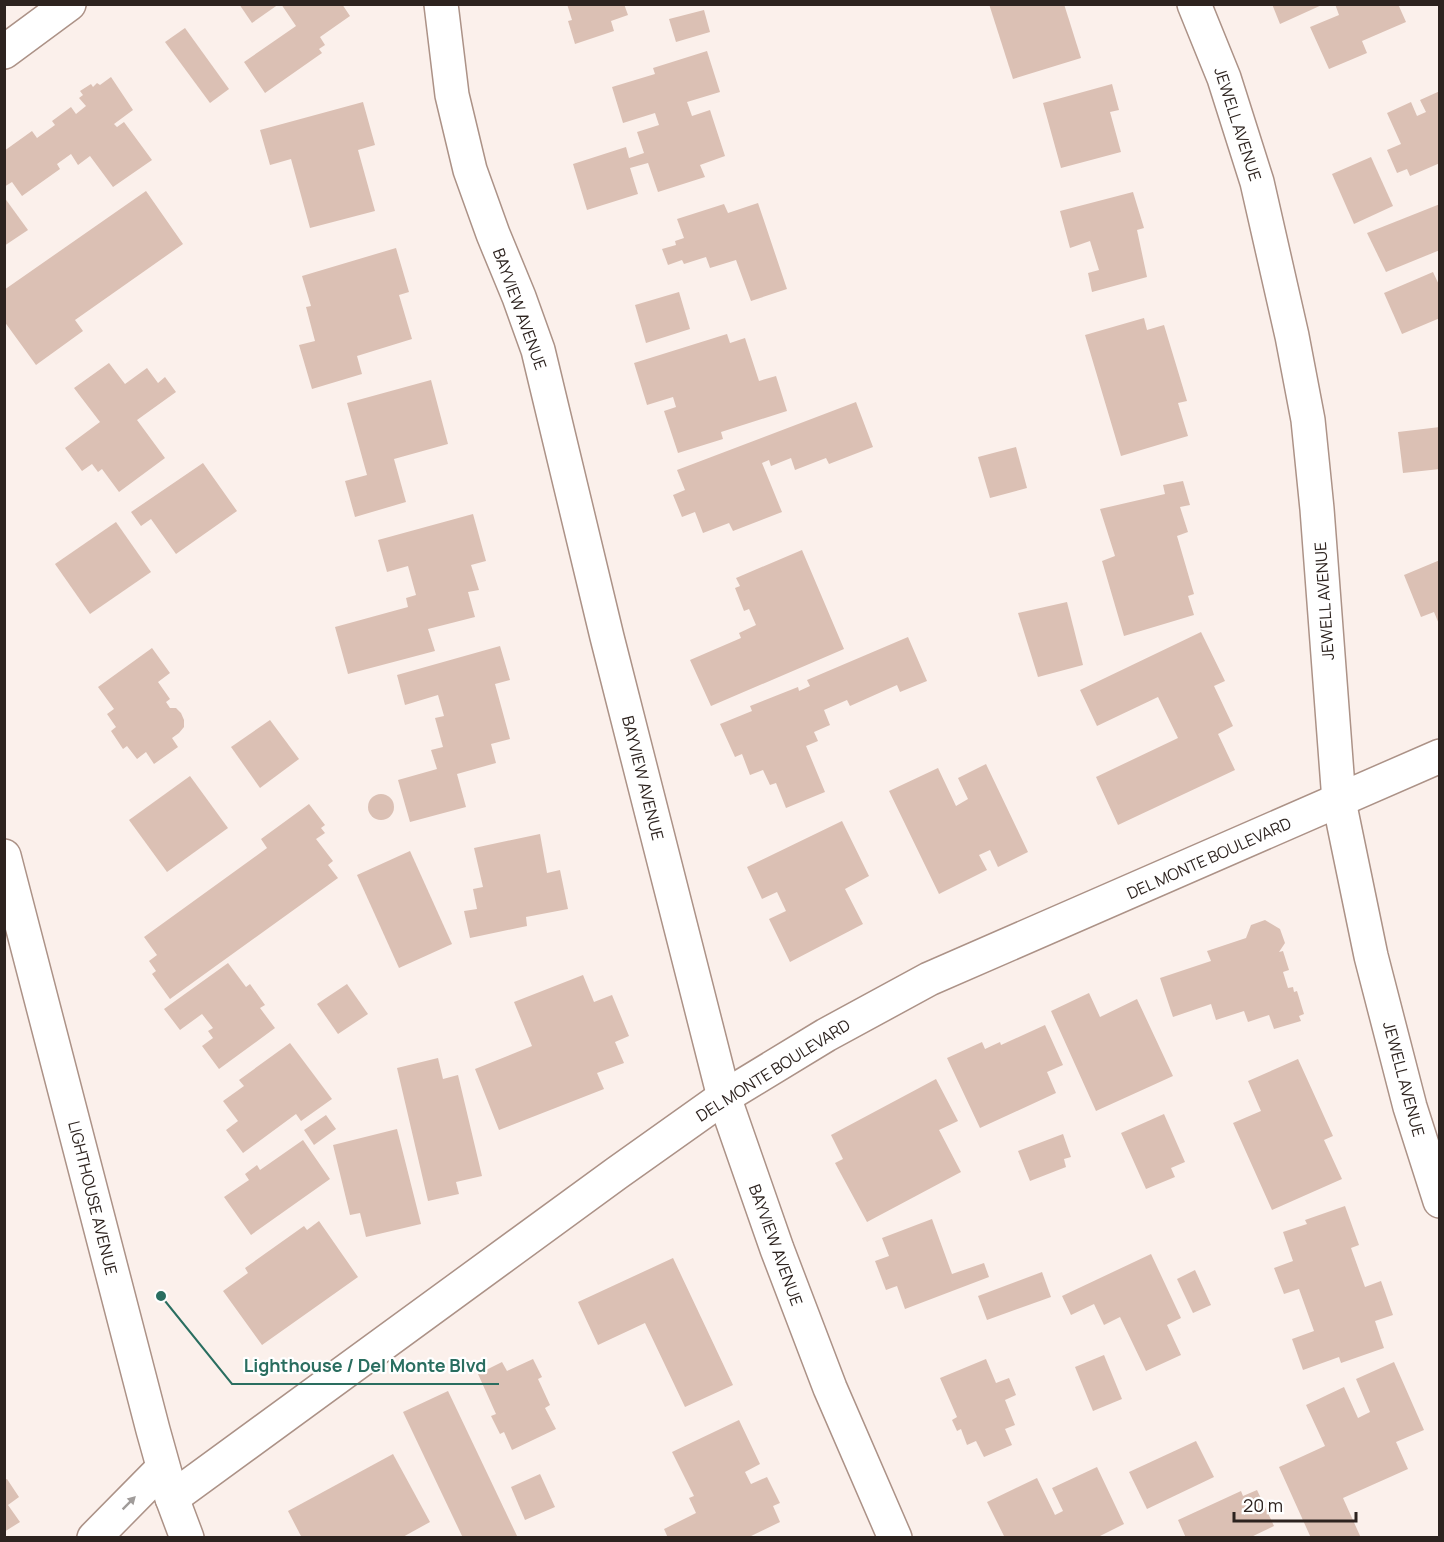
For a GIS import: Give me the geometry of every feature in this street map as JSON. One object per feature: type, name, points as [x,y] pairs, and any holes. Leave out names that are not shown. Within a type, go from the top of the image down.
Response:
[{"type":"street","points":[[4,52],[69,4]]},
{"type":"street","name":"BAYVIEW AVENUE","points":[[441,4],[452,95],[470,170],[492,234],[519,297],[538,350],[607,637],[724,1097],[777,1249],[830,1388],[895,1538]]},
{"type":"street","name":"JEWELL AVENUE","points":[[1194,4],[1224,78],[1257,182],[1292,336],[1308,420],[1317,508],[1339,801],[1371,956],[1410,1107],[1440,1201]]},
{"type":"street","name":"DEL MONTE BOULEVARD","points":[[94,1538],[168,1483],[451,1293],[724,1097],[826,1035],[929,979],[1440,756]]},
{"type":"street","name":"LIGHTHOUSE AVENUE","points":[[4,856],[168,1483],[187,1538]]},
{"type":"building","points":[[239,4],[279,4],[252,23]]},
{"type":"building","points":[[281,4],[342,4],[350,16],[320,37],[325,45],[319,49],[322,53],[265,93],[244,62],[296,26]]},
{"type":"building","points":[[567,4],[624,4],[628,15],[611,21],[614,31],[575,44],[568,21],[572,20]]},
{"type":"building","points":[[989,4],[1064,4],[1081,58],[1013,79]]},
{"type":"building","points":[[1272,4],[1324,4],[1280,24]]},
{"type":"building","points":[[1335,4],[1398,4],[1406,22],[1362,41],[1367,53],[1329,69],[1310,27],[1339,15]]},
{"type":"building","points":[[704,10],[710,32],[676,42],[669,19]]},
{"type":"building","points":[[185,28],[229,89],[210,103],[165,42]]},
{"type":"building","points":[[707,51],[720,92],[687,102],[692,116],[710,110],[725,156],[700,165],[705,177],[658,192],[648,163],[630,168],[638,194],[587,210],[573,164],[626,147],[629,158],[644,153],[637,132],[659,125],[655,113],[623,123],[612,87],[655,74],[653,68]]},
{"type":"building","points":[[111,77],[133,110],[114,124],[117,127],[124,122],[152,160],[113,187],[90,156],[78,165],[71,154],[57,164],[60,169],[22,196],[12,182],[4,187],[4,164],[6,164],[4,151],[32,131],[37,138],[55,125],[52,121],[71,107],[76,114],[86,106],[79,98],[83,95],[80,91],[91,84],[93,87],[97,83],[100,85]]},
{"type":"building","points":[[1112,84],[1119,110],[1110,112],[1121,152],[1061,168],[1043,103]]},
{"type":"building","points":[[1440,91],[1440,163],[1410,176],[1407,169],[1397,173],[1387,150],[1401,144],[1387,113],[1411,102],[1417,116],[1426,112],[1420,100]]},
{"type":"building","points":[[363,102],[375,145],[358,150],[375,211],[310,228],[291,159],[270,165],[260,130]]},
{"type":"building","points":[[1371,157],[1393,206],[1354,224],[1332,174]]},
{"type":"building","points":[[146,191],[183,244],[75,320],[83,331],[36,365],[4,321],[4,290]]},
{"type":"building","points":[[1133,192],[1144,228],[1137,230],[1147,277],[1092,292],[1088,273],[1099,270],[1090,241],[1070,248],[1060,211]]},
{"type":"building","points":[[4,197],[28,230],[4,246]]},
{"type":"building","points":[[758,203],[787,289],[751,301],[736,260],[710,268],[706,257],[684,264],[682,260],[668,265],[662,249],[676,245],[675,241],[684,238],[677,219],[724,204],[728,213]]},
{"type":"building","points":[[1440,204],[1440,250],[1386,272],[1367,233]]},
{"type":"building","points":[[396,248],[409,292],[399,295],[412,339],[357,356],[362,374],[312,389],[299,345],[315,341],[306,307],[311,306],[302,276]]},
{"type":"building","points":[[1433,272],[1440,287],[1440,318],[1402,334],[1384,293]]},
{"type":"building","points":[[679,292],[690,329],[646,343],[635,305]]},
{"type":"building","points":[[1144,318],[1147,330],[1164,325],[1187,401],[1178,403],[1188,436],[1121,456],[1085,335]]},
{"type":"building","points":[[727,334],[730,343],[745,338],[759,381],[776,376],[787,411],[721,432],[723,439],[678,453],[664,411],[676,407],[673,397],[647,405],[634,363]]},
{"type":"building","points":[[109,363],[125,384],[147,368],[158,383],[165,377],[176,392],[137,420],[165,458],[119,492],[102,469],[98,472],[92,464],[82,471],[65,448],[100,422],[74,388]]},
{"type":"building","points":[[431,380],[448,444],[394,459],[406,502],[355,517],[345,481],[367,475],[347,403]]},
{"type":"building","points":[[856,402],[873,447],[829,464],[826,458],[795,470],[791,458],[771,466],[769,460],[762,463],[782,512],[733,531],[729,523],[703,533],[695,512],[682,517],[673,495],[685,490],[677,470]]},
{"type":"building","points":[[1440,427],[1440,469],[1403,473],[1398,432]]},
{"type":"building","points":[[1016,447],[1027,488],[990,498],[978,457]]},
{"type":"building","points":[[203,463],[237,511],[176,554],[151,519],[141,526],[131,512]]},
{"type":"building","points":[[1183,481],[1190,505],[1180,507],[1188,532],[1177,536],[1194,594],[1188,596],[1194,615],[1124,636],[1102,561],[1115,556],[1100,509],[1165,494],[1163,485]]},
{"type":"building","points":[[473,514],[486,561],[471,565],[479,590],[468,592],[475,617],[428,629],[435,651],[348,674],[335,627],[408,607],[406,598],[416,595],[408,566],[387,572],[378,540]]},
{"type":"building","points":[[116,522],[151,572],[90,614],[55,564]]},
{"type":"building","points":[[802,550],[844,649],[711,706],[690,660],[741,638],[739,633],[756,625],[749,609],[744,611],[735,588],[740,586],[736,578]]},
{"type":"building","points":[[1440,560],[1439,624],[1434,612],[1421,617],[1404,575]]},
{"type":"building","points":[[1067,602],[1083,665],[1038,677],[1018,613]]},
{"type":"building","points":[[1201,632],[1225,681],[1214,686],[1233,726],[1218,734],[1235,770],[1118,825],[1096,777],[1178,738],[1158,697],[1097,726],[1080,690]]},
{"type":"building","points":[[908,637],[927,681],[900,692],[897,685],[850,706],[847,700],[824,710],[830,725],[814,732],[818,741],[806,746],[825,792],[786,808],[776,783],[770,785],[763,770],[750,775],[742,754],[735,757],[720,724],[752,711],[750,706],[798,687],[799,691],[810,686],[807,680]]},
{"type":"building","points":[[500,646],[510,680],[495,684],[510,739],[491,744],[496,763],[457,774],[466,807],[410,822],[398,780],[437,769],[431,750],[443,747],[435,718],[444,716],[438,695],[405,705],[397,675]]},
{"type":"building","points":[[152,648],[170,673],[158,682],[170,699],[166,702],[170,708],[176,708],[181,713],[184,720],[184,727],[172,738],[178,747],[154,764],[146,752],[137,759],[127,746],[123,749],[111,731],[116,727],[107,714],[114,709],[98,687]]},
{"type":"building","points":[[270,720],[299,759],[260,788],[231,747]]},
{"type":"building","points":[[986,764],[1028,852],[998,867],[990,850],[979,855],[987,870],[939,894],[889,791],[938,768],[956,806],[968,799],[958,778]]},
{"type":"building","points":[[190,776],[228,828],[167,872],[129,820]]},
{"type":"building","points":[[381,794],[390,798],[394,807],[390,816],[381,820],[372,816],[368,807],[372,798]]},
{"type":"building","points":[[309,804],[325,825],[321,828],[325,833],[316,839],[333,861],[328,865],[338,878],[170,999],[152,974],[156,971],[149,961],[157,955],[144,937],[267,848],[261,839]]},
{"type":"building","points":[[842,821],[869,876],[845,889],[863,924],[790,962],[769,919],[786,911],[777,892],[762,899],[747,867]]},
{"type":"building","points":[[540,834],[547,873],[560,870],[568,909],[526,917],[527,926],[470,938],[464,911],[477,909],[473,889],[483,887],[474,848]]},
{"type":"building","points":[[410,851],[452,944],[399,968],[357,875]]},
{"type":"building","points":[[1265,920],[1280,929],[1285,943],[1279,952],[1283,951],[1289,970],[1283,972],[1288,988],[1293,987],[1294,992],[1297,991],[1304,1014],[1299,1016],[1301,1021],[1274,1029],[1269,1015],[1248,1022],[1244,1011],[1216,1020],[1211,1004],[1173,1017],[1160,978],[1211,961],[1207,951],[1246,938],[1251,925]]},
{"type":"building","points":[[228,963],[246,987],[250,984],[265,1005],[260,1008],[275,1028],[219,1069],[202,1046],[213,1038],[208,1031],[213,1028],[202,1014],[180,1030],[164,1009]]},
{"type":"building","points":[[583,975],[594,1002],[612,995],[629,1036],[615,1042],[624,1063],[597,1073],[604,1089],[499,1130],[475,1069],[532,1046],[514,1002]]},
{"type":"building","points":[[347,984],[368,1014],[338,1034],[317,1004]]},
{"type":"building","points":[[1089,993],[1100,1017],[1137,999],[1173,1076],[1096,1111],[1051,1011]]},
{"type":"building","points":[[1045,1025],[1063,1065],[1047,1072],[1056,1093],[980,1128],[947,1058],[982,1042],[985,1049],[1000,1042],[1001,1045]]},
{"type":"building","points":[[290,1043],[332,1099],[301,1121],[296,1114],[243,1153],[226,1130],[238,1121],[223,1101],[244,1086],[239,1080]]},
{"type":"building","points":[[438,1058],[443,1079],[458,1075],[482,1176],[456,1182],[459,1194],[428,1201],[397,1068]]},
{"type":"building","points":[[1298,1059],[1333,1136],[1324,1140],[1342,1179],[1272,1210],[1233,1123],[1261,1111],[1248,1081]]},
{"type":"building","points":[[936,1079],[958,1121],[939,1130],[961,1172],[867,1222],[835,1163],[843,1159],[831,1135]]},
{"type":"building","points":[[1164,1114],[1185,1162],[1171,1168],[1175,1177],[1146,1189],[1121,1133]]},
{"type":"building","points":[[326,1115],[336,1129],[314,1145],[304,1130]]},
{"type":"building","points":[[397,1129],[421,1224],[366,1237],[360,1213],[350,1215],[333,1145]]},
{"type":"building","points":[[1063,1134],[1071,1157],[1064,1159],[1066,1167],[1030,1181],[1018,1151]]},
{"type":"building","points":[[303,1140],[330,1179],[251,1235],[224,1197],[249,1180],[245,1174],[257,1165],[260,1170]]},
{"type":"building","points":[[1345,1206],[1359,1245],[1351,1248],[1365,1287],[1381,1281],[1393,1315],[1375,1321],[1384,1348],[1341,1363],[1339,1357],[1303,1370],[1292,1339],[1314,1331],[1299,1289],[1284,1294],[1274,1268],[1293,1261],[1283,1232],[1307,1224],[1305,1220]]},
{"type":"building","points":[[932,1219],[952,1274],[984,1263],[989,1277],[905,1309],[897,1286],[886,1290],[875,1261],[889,1256],[882,1238]]},
{"type":"building","points":[[319,1221],[358,1277],[262,1345],[223,1291],[248,1273],[245,1268],[304,1226],[307,1230]]},
{"type":"building","points":[[1151,1254],[1181,1318],[1167,1325],[1181,1355],[1146,1371],[1120,1317],[1104,1325],[1094,1304],[1071,1315],[1062,1296]]},
{"type":"building","points":[[673,1258],[733,1385],[685,1407],[645,1323],[598,1345],[578,1302]]},
{"type":"building","points":[[1195,1270],[1211,1305],[1193,1313],[1177,1279]]},
{"type":"building","points":[[1042,1272],[1051,1297],[987,1320],[978,1296]]},
{"type":"building","points":[[1104,1355],[1122,1399],[1093,1411],[1075,1367]]},
{"type":"building","points":[[533,1359],[542,1377],[538,1379],[550,1405],[545,1408],[556,1429],[512,1450],[504,1432],[500,1434],[491,1416],[496,1414],[478,1374],[502,1362],[507,1371]]},
{"type":"building","points":[[986,1359],[996,1383],[1009,1378],[1016,1395],[1005,1400],[1015,1425],[1005,1429],[1012,1445],[984,1457],[976,1441],[967,1445],[961,1429],[957,1431],[952,1420],[957,1417],[940,1378]]},
{"type":"building","points":[[1394,1362],[1424,1430],[1396,1442],[1408,1469],[1343,1498],[1361,1538],[1311,1538],[1279,1467],[1325,1446],[1306,1405],[1344,1387],[1358,1418],[1370,1412],[1356,1379]]},
{"type":"building","points":[[448,1391],[518,1538],[463,1538],[403,1412]]},
{"type":"building","points":[[739,1420],[760,1464],[745,1472],[751,1484],[767,1477],[780,1503],[773,1506],[780,1522],[747,1538],[668,1538],[664,1529],[696,1513],[689,1498],[694,1496],[672,1452]]},
{"type":"building","points":[[1196,1441],[1214,1477],[1147,1509],[1129,1472]]},
{"type":"building","points":[[393,1454],[430,1522],[401,1538],[302,1538],[288,1511]]},
{"type":"building","points":[[1097,1467],[1124,1524],[1096,1538],[1005,1538],[987,1502],[1037,1478],[1055,1515],[1063,1511],[1052,1488]]},
{"type":"building","points":[[540,1474],[555,1507],[525,1520],[511,1487]]},
{"type":"building","points":[[7,1479],[19,1497],[8,1505],[20,1522],[4,1532],[4,1480]]},
{"type":"building","points":[[1257,1490],[1274,1526],[1249,1538],[1186,1538],[1178,1520],[1241,1491],[1243,1496]]},
{"type":"place","name":"Lighthouse / Del Monte Blvd","points":[[161,1296]]}]
